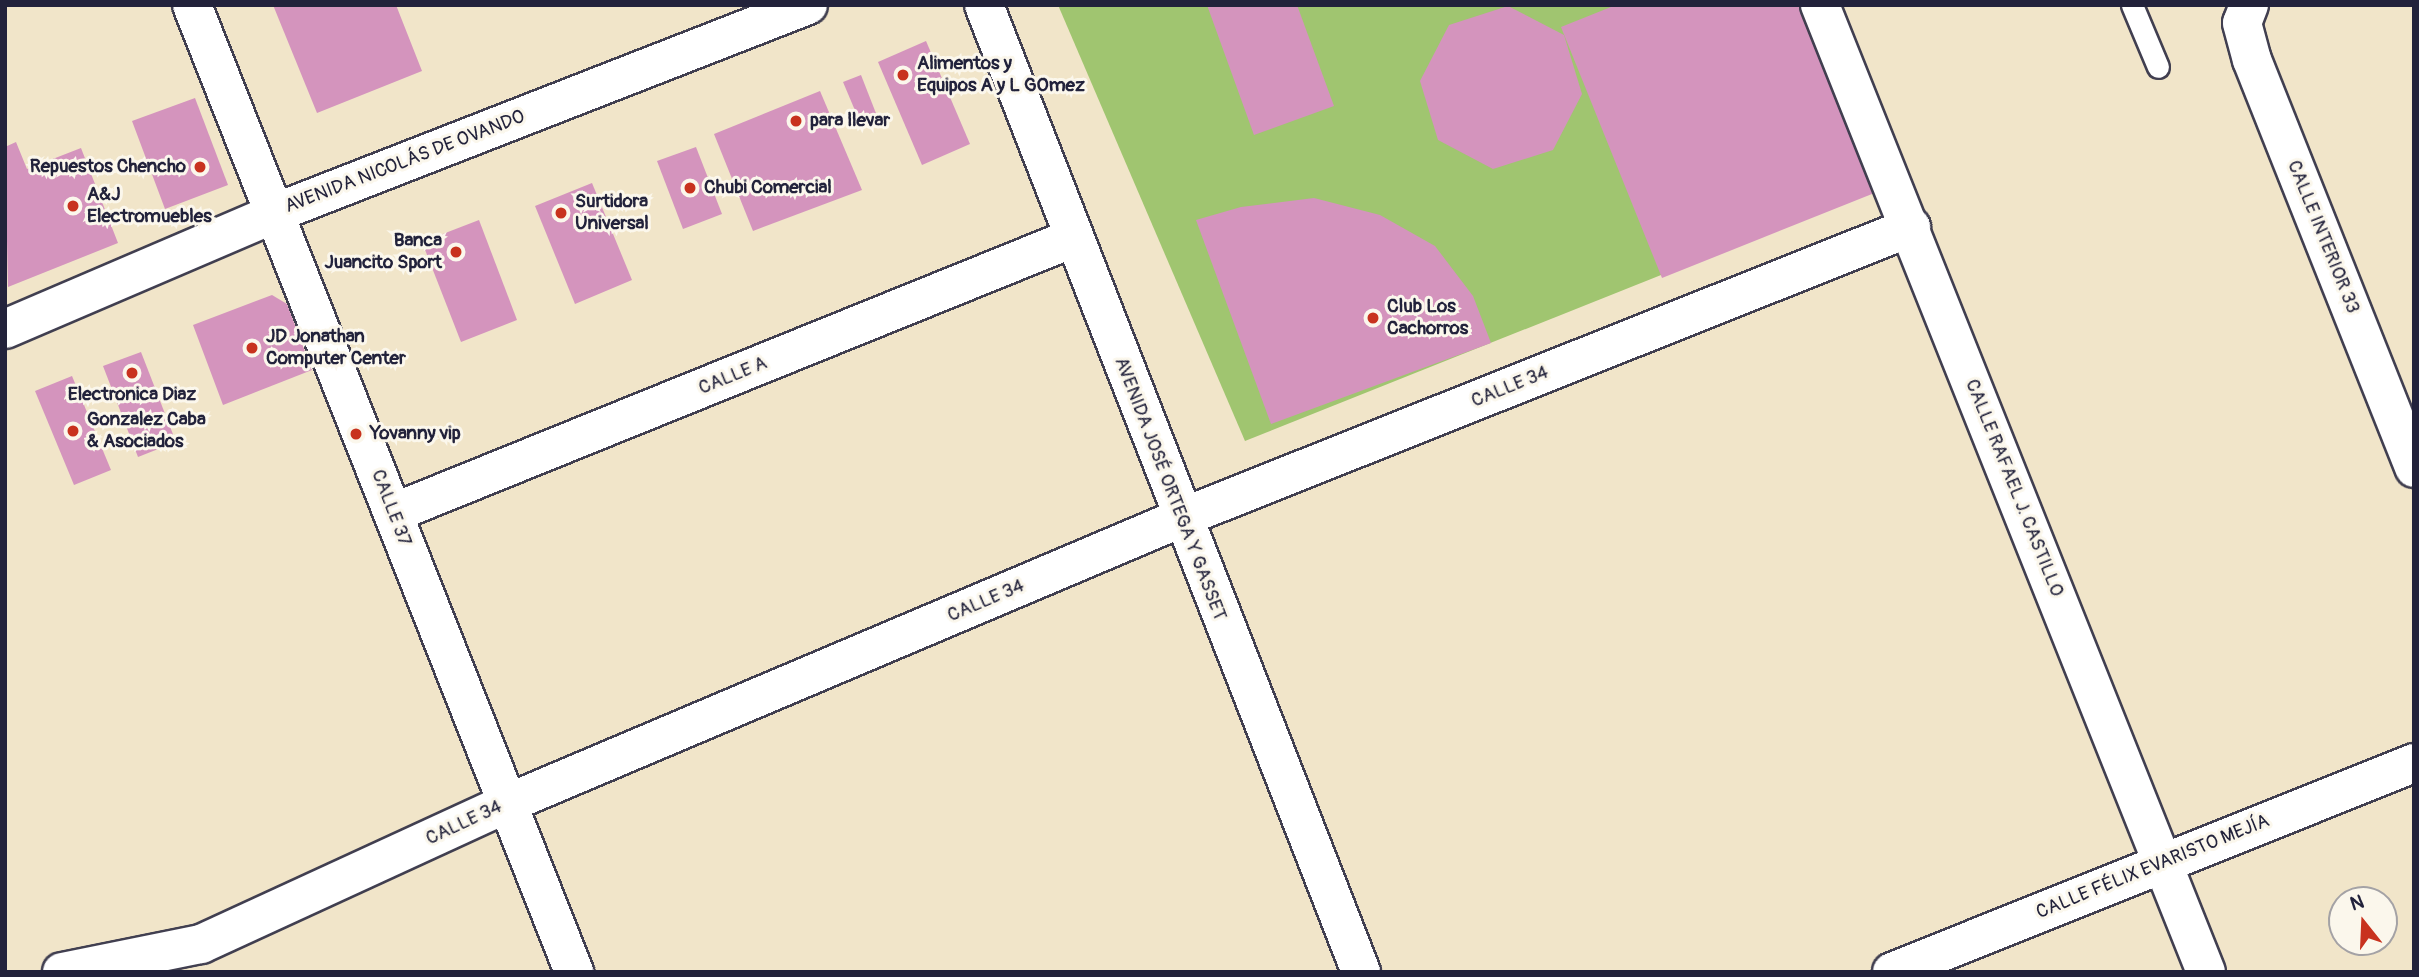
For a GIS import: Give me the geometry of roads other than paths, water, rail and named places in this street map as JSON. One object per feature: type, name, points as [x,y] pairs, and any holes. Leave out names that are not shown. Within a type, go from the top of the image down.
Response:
[{"type":"street","name":"CALLE 37","points":[[192,5],[574,972]]},
{"type":"street","name":"AVENIDA NICOLÁS DE OVANDO","points":[[5,329],[275,213],[808,5]]},
{"type":"street","name":"AVENIDA JOSÉ ORTEGA Y GASSET","points":[[984,5],[1181,518],[1361,972]]},
{"type":"street","name":"CALLE RAFAEL J. CASTILLO","points":[[1820,5],[1911,227],[2206,972]]},
{"type":"street","name":"CALLE INTERIOR 33","points":[[2249,5],[2242,23],[2252,60],[2414,468]]},
{"type":"street","name":"CALLE 34","points":[[62,972],[201,944],[506,804],[1181,518],[1911,227]]},
{"type":"street","name":"CALLE A","points":[[393,513],[1073,238]]},
{"type":"street","name":"CALLE FÉLIX EVARISTO MEJÍA","points":[[1892,972],[2414,763]]},
{"type":"lane","points":[[2132,5],[2158,67]]},
{"type":"place","name":"Alimentos y Equipos A y L GOmez","points":[[903,75]]},
{"type":"place","name":"para llevar","points":[[796,121]]},
{"type":"place","name":"Repuestos Chencho","points":[[200,167]]},
{"type":"place","name":"Chubi Comercial","points":[[690,188]]},
{"type":"place","name":"A&J Electromuebles","points":[[73,206]]},
{"type":"place","name":"Surtidora Universal","points":[[561,213]]},
{"type":"place","name":"Banca Juancito Sport","points":[[456,252]]},
{"type":"place","name":"Club Los Cachorros","points":[[1373,318]]},
{"type":"place","name":"JD Jonathan Computer Center","points":[[252,348]]},
{"type":"place","name":"Electronica Diaz","points":[[132,373]]},
{"type":"place","name":"Gonzalez Caba & Asociados","points":[[73,431]]},
{"type":"place","name":"Yovanny vip","points":[[356,434]]}]
